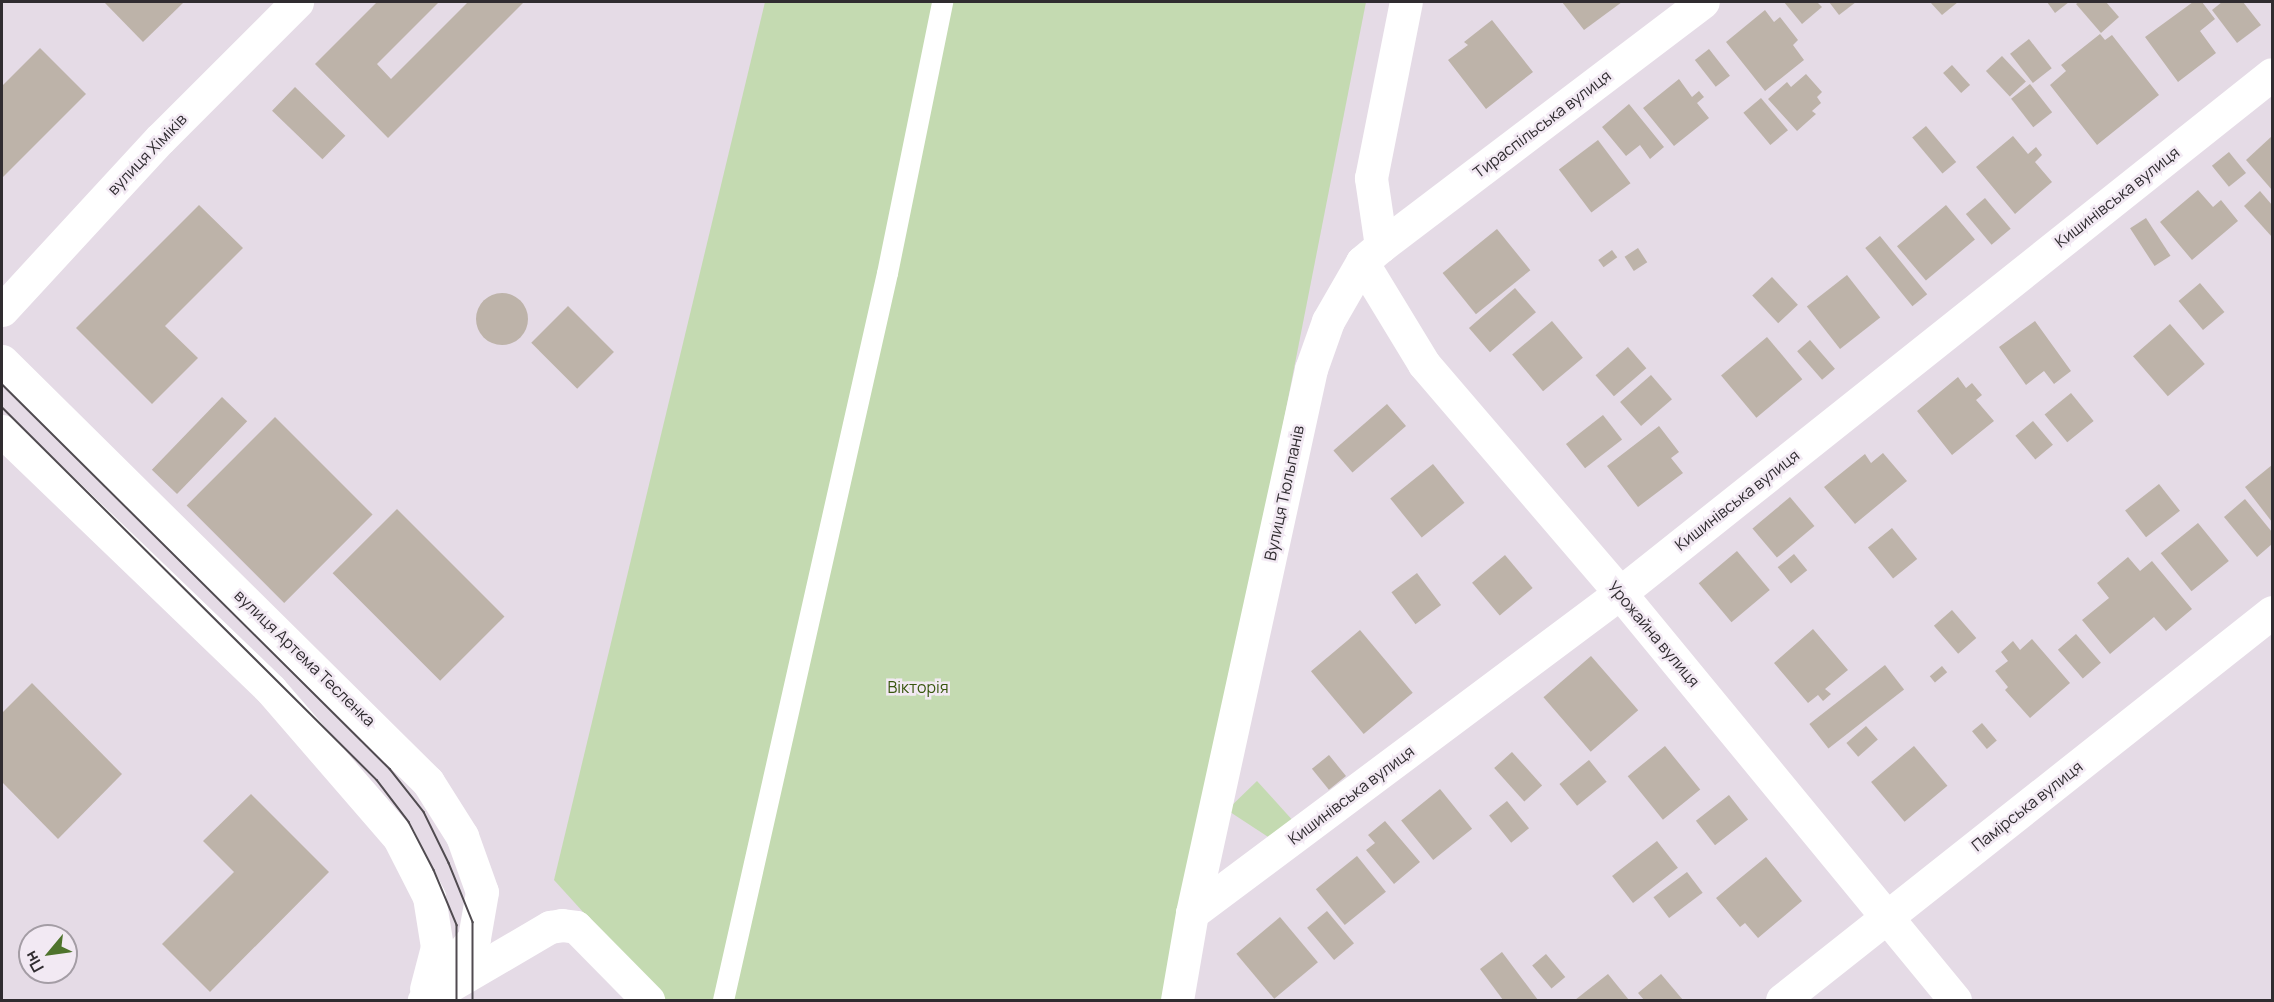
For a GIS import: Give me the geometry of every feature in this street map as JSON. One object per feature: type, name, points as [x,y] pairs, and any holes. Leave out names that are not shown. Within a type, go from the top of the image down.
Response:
[{"type":"street","name":"вулиця Хіміків","points":[[2,310],[159,140],[297,2]]},
{"type":"street","points":[[1372,254],[1371,178],[1406,2]]},
{"type":"street","name":"Тираспільська вулиця","points":[[1372,254],[1703,2]]},
{"type":"street","name":"Кишинівська вулиця","points":[[1192,914],[1620,593],[2272,74]]},
{"type":"street","name":"Урожайна вулиця","points":[[1372,254],[1424,364],[1620,593],[1955,1000]]},
{"type":"street","name":"Вулиця Тюльпанів","points":[[1177,1000],[1192,914],[1311,369],[1328,321],[1372,254]]},
{"type":"street","name":"вулиця Артема Тесленка","points":[[2,360],[428,782],[462,836],[482,892],[474,938],[424,1000]]},
{"type":"street","points":[[2,431],[271,690],[399,838],[429,897],[436,937],[437,947],[424,1000]]},
{"type":"street","name":"Памірська вулиця","points":[[1782,1000],[2272,612]]},
{"type":"street","points":[[424,1000],[550,927],[562,925],[576,927],[648,1000]]},
{"type":"lane","points":[[723,1000],[887,273],[942,2]]},
{"type":"green space","name":"Вікторія","points":[[765,2],[1366,2],[1170,1000],[663,1000],[554,880]]},
{"type":"green space","points":[[1257,781],[1295,823],[1276,842],[1227,810]]},
{"type":"building","points":[[104,2],[184,2],[143,42]]},
{"type":"building","points":[[377,2],[439,2],[377,64],[391,79],[468,2],[524,2],[388,138],[315,64]]},
{"type":"building","points":[[1562,2],[1622,2],[1584,30]]},
{"type":"building","points":[[1784,2],[1817,2],[1822,7],[1802,24]]},
{"type":"building","points":[[1829,2],[1856,2],[1839,15]]},
{"type":"building","points":[[1930,2],[1958,2],[1942,15]]},
{"type":"building","points":[[2047,2],[2069,2],[2055,13]]},
{"type":"building","points":[[2106,2],[2119,17],[2101,33],[2076,4]]},
{"type":"building","points":[[2193,2],[2202,2],[2215,19],[2200,31],[2216,53],[2178,82],[2145,37]]},
{"type":"building","points":[[2222,2],[2243,2],[2261,25],[2237,43],[2212,10]]},
{"type":"building","points":[[1765,10],[1774,22],[1780,17],[1798,40],[1793,45],[1804,60],[1765,91],[1726,42]]},
{"type":"building","points":[[1492,20],[1533,72],[1486,109],[1448,60],[1468,45],[1464,42]]},
{"type":"building","points":[[2100,34],[2105,40],[2112,35],[2159,95],[2097,145],[2050,85],[2066,71],[2061,65]]},
{"type":"building","points":[[2029,39],[2052,68],[2033,83],[2010,54]]},
{"type":"building","points":[[40,48],[86,94],[2,178],[2,86]]},
{"type":"building","points":[[1709,49],[1730,76],[1716,87],[1695,60]]},
{"type":"building","points":[[2002,56],[2026,82],[2010,97],[1986,71]]},
{"type":"building","points":[[1952,65],[1970,85],[1961,93],[1943,73]]},
{"type":"building","points":[[1806,74],[1822,92],[1817,97],[1821,103],[1812,111],[1816,114],[1797,131],[1768,99],[1787,82],[1791,87]]},
{"type":"building","points":[[1679,79],[1692,97],[1699,91],[1704,97],[1697,103],[1709,118],[1674,146],[1643,108]]},
{"type":"building","points":[[2030,84],[2052,112],[2033,127],[2011,99]]},
{"type":"building","points":[[295,87],[345,136],[322,159],[272,111]]},
{"type":"building","points":[[1761,98],[1788,130],[1770,145],[1743,113]]},
{"type":"building","points":[[1629,104],[1664,147],[1650,159],[1640,145],[1626,156],[1602,127]]},
{"type":"building","points":[[1926,126],[1956,162],[1942,174],[1912,138]]},
{"type":"building","points":[[2013,136],[2028,154],[2036,147],[2042,155],[2035,162],[2052,182],[2015,214],[1976,167]]},
{"type":"building","points":[[2272,136],[2272,190],[2246,160]]},
{"type":"building","points":[[1598,140],[1630,183],[1591,213],[1559,169]]},
{"type":"building","points":[[2229,152],[2246,173],[2229,187],[2212,166]]},
{"type":"building","points":[[2198,190],[2213,207],[2221,200],[2238,221],[2192,260],[2160,222]]},
{"type":"building","points":[[2260,191],[2272,205],[2272,237],[2244,206]]},
{"type":"building","points":[[1985,198],[2011,229],[1992,245],[1966,214]]},
{"type":"building","points":[[199,205],[243,248],[165,326],[198,358],[152,404],[76,328]]},
{"type":"building","points":[[1946,205],[1975,239],[1926,281],[1897,246]]},
{"type":"building","points":[[2146,218],[2171,256],[2155,266],[2130,228]]},
{"type":"building","points":[[1497,229],[1530,270],[1476,314],[1443,273]]},
{"type":"building","points":[[1880,236],[1927,294],[1912,306],[1865,248]]},
{"type":"building","points":[[1638,248],[1647,262],[1634,271],[1625,257]]},
{"type":"building","points":[[1612,250],[1617,257],[1604,267],[1598,260]]},
{"type":"building","points":[[1847,275],[1880,318],[1840,349],[1807,306]]},
{"type":"building","points":[[1772,277],[1798,305],[1778,323],[1752,295]]},
{"type":"building","points":[[2200,283],[2224,312],[2203,330],[2179,301]]},
{"type":"building","points":[[1515,288],[1536,312],[1490,352],[1469,328]]},
{"type":"building","points":[[502,293],[512,295],[520,301],[526,309],[528,319],[526,329],[520,337],[512,343],[502,345],[492,343],[484,337],[478,329],[476,319],[478,309],[484,301],[492,295]]},
{"type":"building","points":[[568,306],[614,352],[577,389],[531,343]]},
{"type":"building","points":[[1552,321],[1583,358],[1543,391],[1512,354]]},
{"type":"building","points":[[2035,321],[2071,371],[2054,384],[2044,371],[2026,385],[1999,347]]},
{"type":"building","points":[[2170,324],[2205,364],[2168,396],[2133,356]]},
{"type":"building","points":[[1767,337],[1802,379],[1756,418],[1721,376]]},
{"type":"building","points":[[1810,340],[1835,369],[1822,380],[1797,351]]},
{"type":"building","points":[[1628,347],[1646,368],[1614,396],[1596,375]]},
{"type":"building","points":[[1651,375],[1672,399],[1641,426],[1620,402]]},
{"type":"building","points":[[1958,377],[1966,388],[1972,383],[1982,395],[1976,400],[1994,421],[1952,455],[1917,411]]},
{"type":"building","points":[[2071,393],[2094,421],[2067,442],[2045,414]]},
{"type":"building","points":[[222,397],[247,421],[177,494],[152,470]]},
{"type":"building","points":[[1387,404],[1406,426],[1352,472],[1333,451]]},
{"type":"building","points":[[1603,415],[1622,439],[1585,468],[1566,444]]},
{"type":"building","points":[[275,417],[373,515],[284,603],[187,505]]},
{"type":"building","points":[[2033,421],[2053,445],[2035,460],[2015,436]]},
{"type":"building","points":[[1659,426],[1679,452],[1671,458],[1683,473],[1638,507],[1607,466]]},
{"type":"building","points":[[1883,453],[1907,481],[1855,524],[1824,487],[1865,454],[1871,463]]},
{"type":"building","points":[[1433,464],[1464,503],[1422,537],[1390,499]]},
{"type":"building","points":[[2272,465],[2272,522],[2245,487]]},
{"type":"building","points":[[2159,484],[2180,511],[2146,537],[2125,510]]},
{"type":"building","points":[[1790,497],[1814,526],[1777,558],[1752,528]]},
{"type":"building","points":[[2245,499],[2272,532],[2272,544],[2257,557],[2224,517]]},
{"type":"building","points":[[397,509],[504,616],[440,681],[333,573]]},
{"type":"building","points":[[2198,523],[2229,561],[2192,591],[2161,553]]},
{"type":"building","points":[[1892,528],[1917,559],[1893,579],[1868,548]]},
{"type":"building","points":[[1737,551],[1770,590],[1731,622],[1699,583]]},
{"type":"building","points":[[1794,554],[1807,570],[1791,584],[1778,567]]},
{"type":"building","points":[[1505,555],[1533,588],[1500,616],[1472,583]]},
{"type":"building","points":[[2128,557],[2140,571],[2152,561],[2192,609],[2166,631],[2154,617],[2110,654],[2082,620],[2109,598],[2097,583]]},
{"type":"building","points":[[1417,573],[1441,605],[1416,624],[1391,592]]},
{"type":"building","points":[[1952,610],[1976,638],[1958,654],[1934,626]]},
{"type":"building","points":[[1813,629],[1848,670],[1825,689],[1831,694],[1823,701],[1818,695],[1808,703],[1774,663]]},
{"type":"building","points":[[1360,630],[1413,693],[1364,734],[1311,671]]},
{"type":"building","points":[[2076,634],[2101,663],[2083,678],[2058,650]]},
{"type":"building","points":[[2032,639],[2070,683],[2030,718],[2005,690],[2008,687],[1995,671],[2008,661],[2001,652],[2013,641],[2020,650]]},
{"type":"building","points":[[1591,656],[1638,710],[1591,752],[1543,697]]},
{"type":"building","points":[[1885,665],[1904,689],[1828,749],[1809,724]]},
{"type":"building","points":[[1942,666],[1947,672],[1935,682],[1930,676]]},
{"type":"building","points":[[32,683],[122,774],[58,839],[2,782],[2,713]]},
{"type":"building","points":[[1982,723],[1997,741],[1987,749],[1972,731]]},
{"type":"building","points":[[1866,726],[1878,740],[1858,757],[1846,743]]},
{"type":"building","points":[[1665,746],[1700,790],[1663,820],[1628,776]]},
{"type":"building","points":[[1914,746],[1947,786],[1905,822],[1871,782]]},
{"type":"building","points":[[1512,752],[1542,785],[1524,802],[1494,768]]},
{"type":"building","points":[[1329,755],[1346,776],[1329,790],[1312,769]]},
{"type":"building","points":[[1589,760],[1607,782],[1577,806],[1559,784]]},
{"type":"building","points":[[1440,789],[1472,829],[1433,860],[1401,820]]},
{"type":"building","points":[[251,794],[329,872],[210,992],[162,944],[234,872],[203,841]]},
{"type":"building","points":[[1729,795],[1748,819],[1715,845],[1696,821]]},
{"type":"building","points":[[1507,801],[1529,828],[1511,843],[1489,815]]},
{"type":"building","points":[[1385,821],[1420,862],[1394,884],[1366,850],[1375,843],[1368,835]]},
{"type":"building","points":[[1657,841],[1678,868],[1633,903],[1612,876]]},
{"type":"building","points":[[1357,856],[1386,892],[1345,925],[1316,889]]},
{"type":"building","points":[[1766,857],[1802,901],[1758,938],[1745,923],[1740,927],[1716,898]]},
{"type":"building","points":[[1687,872],[1703,893],[1669,918],[1653,897]]},
{"type":"building","points":[[1327,911],[1354,943],[1334,960],[1307,928]]},
{"type":"building","points":[[1280,917],[1318,962],[1274,999],[1236,954]]},
{"type":"building","points":[[1502,952],[1538,1000],[1503,1000],[1480,969]]},
{"type":"building","points":[[1546,954],[1565,977],[1551,989],[1532,966]]},
{"type":"building","points":[[1608,974],[1629,1000],[1575,1000]]},
{"type":"building","points":[[1661,974],[1683,1000],[1644,1000],[1638,993]]},
{"type":"tram line","points":[[2,384],[390,769],[424,812],[449,863],[473,922],[473,1000]]},
{"type":"tram line","points":[[2,407],[377,780],[409,822],[434,870],[457,925],[457,1000]]}]
